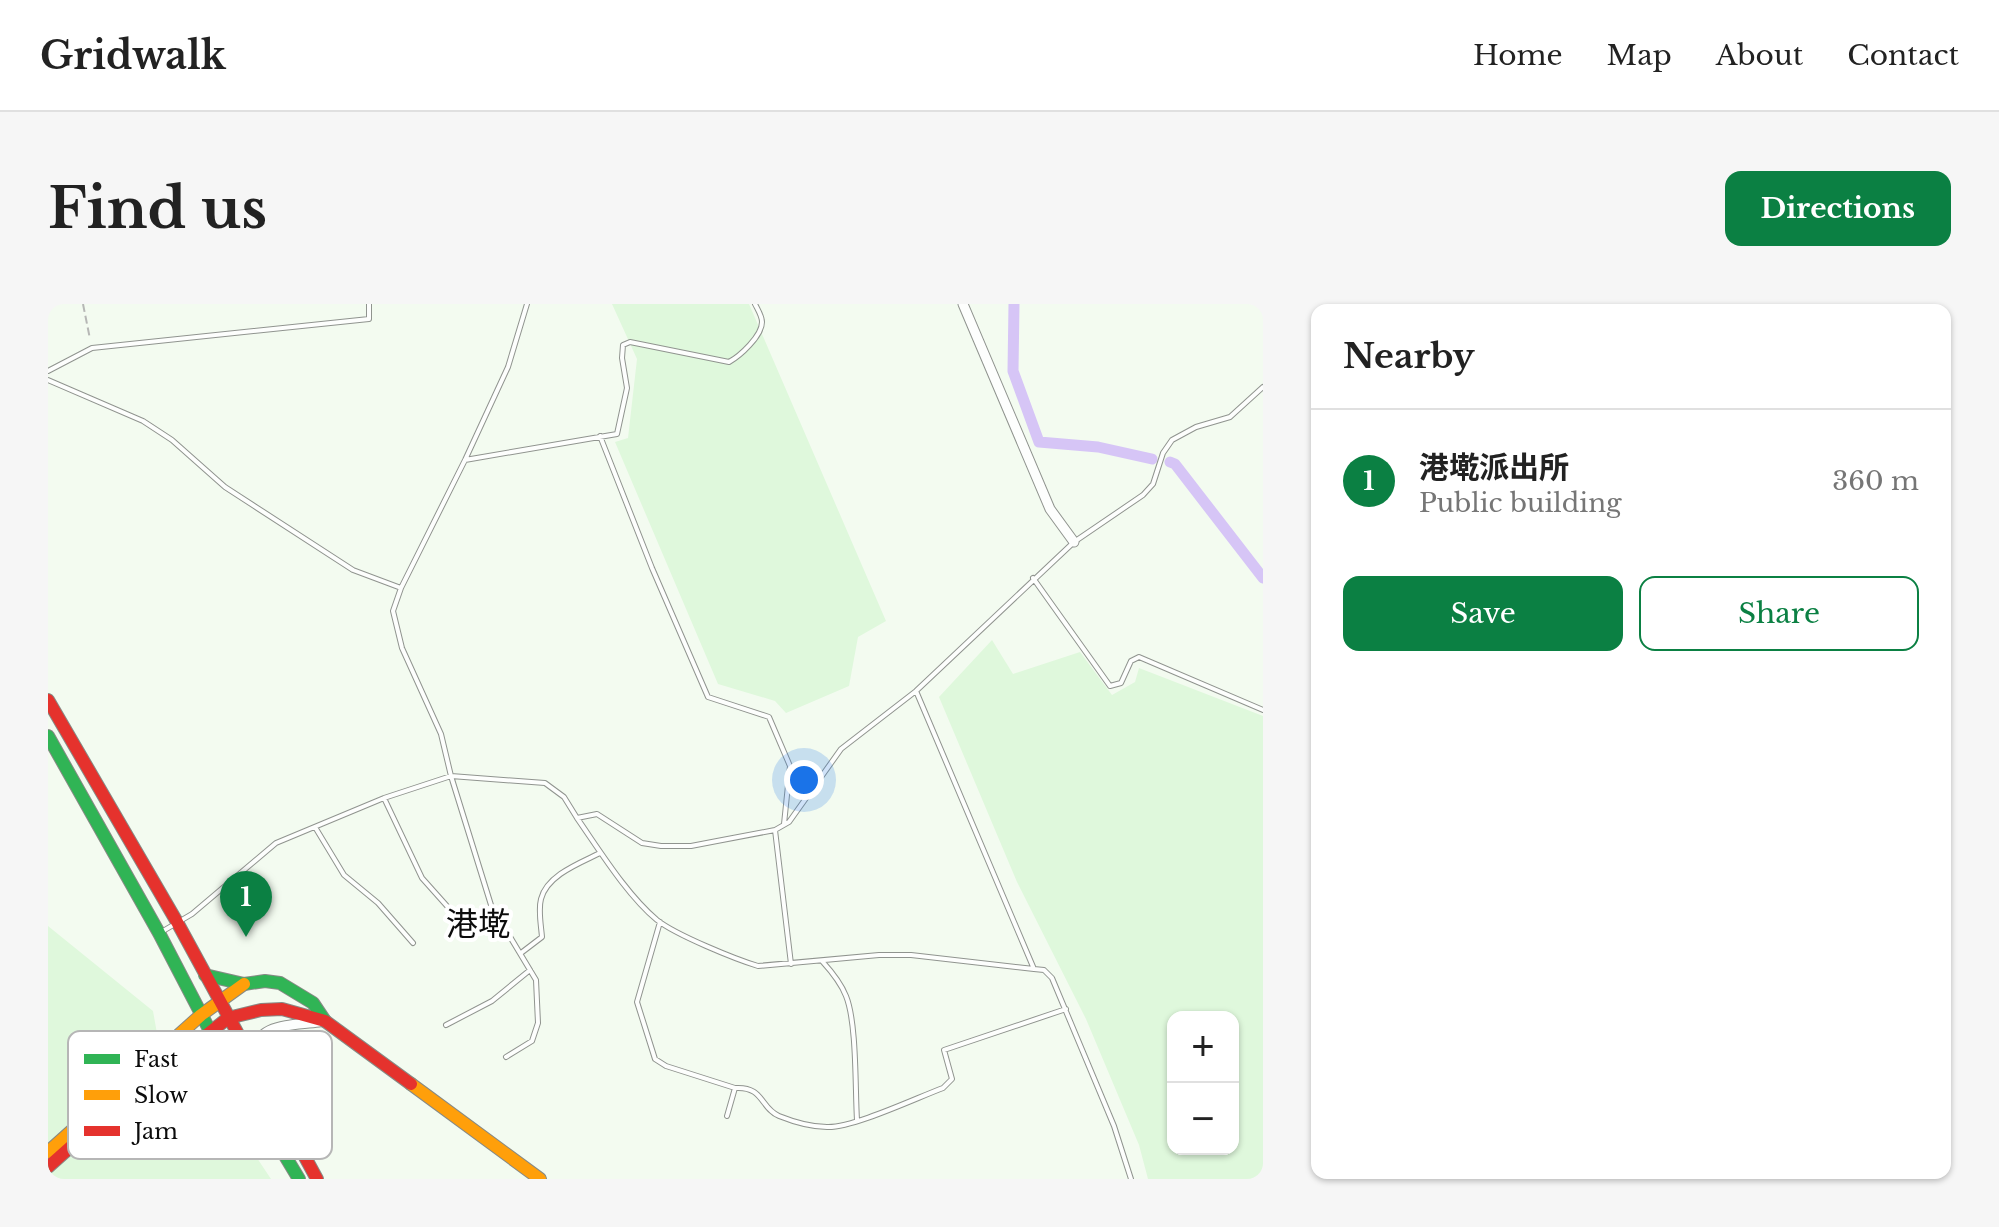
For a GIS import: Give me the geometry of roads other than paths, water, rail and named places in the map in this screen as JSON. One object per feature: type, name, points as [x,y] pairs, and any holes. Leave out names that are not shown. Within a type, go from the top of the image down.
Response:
[{"type":"main road","points":[[50,708],[177,922],[235,1031]]},
{"type":"main road","points":[[48,736],[159,933],[210,1031],[228,1018],[261,1010],[282,1009],[325,1021]]},
{"type":"main road","points":[[205,975],[244,984],[265,981],[280,983],[313,1003],[325,1021],[540,1179]]},
{"type":"main road","points":[[183,1031],[219,1000],[244,984]]},
{"type":"main road","points":[[48,1152],[68,1134]]},
{"type":"main road","points":[[48,1167],[68,1150]]},
{"type":"main road","points":[[287,1159],[299,1179]]},
{"type":"main road","points":[[306,1159],[317,1179]]},
{"type":"street","points":[[963,304],[1050,509],[1074,542]]},
{"type":"street","points":[[268,1031],[325,1021]]},
{"type":"lane","points":[[48,371],[92,348],[369,319],[369,304]]},
{"type":"lane","points":[[506,1057],[532,1041],[538,1023],[536,980],[491,905],[441,734],[402,648],[393,611],[401,588],[508,367],[527,304]]},
{"type":"lane","points":[[465,460],[617,434],[627,388],[623,345],[630,342],[729,362],[759,332],[762,319],[755,304]]},
{"type":"lane","points":[[48,380],[143,421],[172,440],[225,487],[353,570],[401,588]]},
{"type":"lane","points":[[577,818],[597,814],[642,843],[661,846],[691,846],[775,830],[796,816],[841,749],[916,691],[1074,542],[1143,495],[1153,484],[1163,453],[1172,440],[1196,427],[1230,417],[1263,387]]},
{"type":"lane","points":[[600,436],[652,568],[708,697],[769,717],[790,766],[784,824]]},
{"type":"lane","points":[[1033,578],[1110,686],[1121,683],[1131,661],[1139,657],[1263,710]]},
{"type":"lane","points":[[916,691],[1034,969]]},
{"type":"lane","points":[[159,933],[192,914],[276,843],[384,798],[451,776],[545,783],[564,797],[601,852],[645,908],[660,922],[740,960],[758,966],[911,955],[1044,970],[1052,978],[1066,1009],[1114,1126],[1131,1179]]},
{"type":"lane","points":[[384,798],[422,878],[455,915]]},
{"type":"lane","points":[[315,827],[344,875],[378,903],[413,943]]},
{"type":"lane","points":[[775,830],[791,964]]},
{"type":"lane","points":[[521,953],[542,937],[542,894],[559,875],[601,852]]},
{"type":"lane","points":[[660,922],[637,1002],[655,1059],[666,1066],[758,1093],[774,1114],[799,1124],[838,1127],[943,1088],[950,1083],[944,1050],[1066,1009]]},
{"type":"lane","points":[[822,961],[836,975],[847,998],[851,1017],[857,1120]]},
{"type":"lane","points":[[446,1025],[492,1001],[530,970]]},
{"type":"lane","points":[[727,1116],[735,1088]]},
{"type":"waterway","points":[[1014,304],[1013,371],[1039,442],[1098,447],[1152,459]]},
{"type":"waterway","points":[[1170,462],[1175,464],[1263,578]]},
{"type":"place","name":"港墘派出所","points":[[246,937]]},
{"type":"district","name":"港墘","points":[[478,924]]}]
